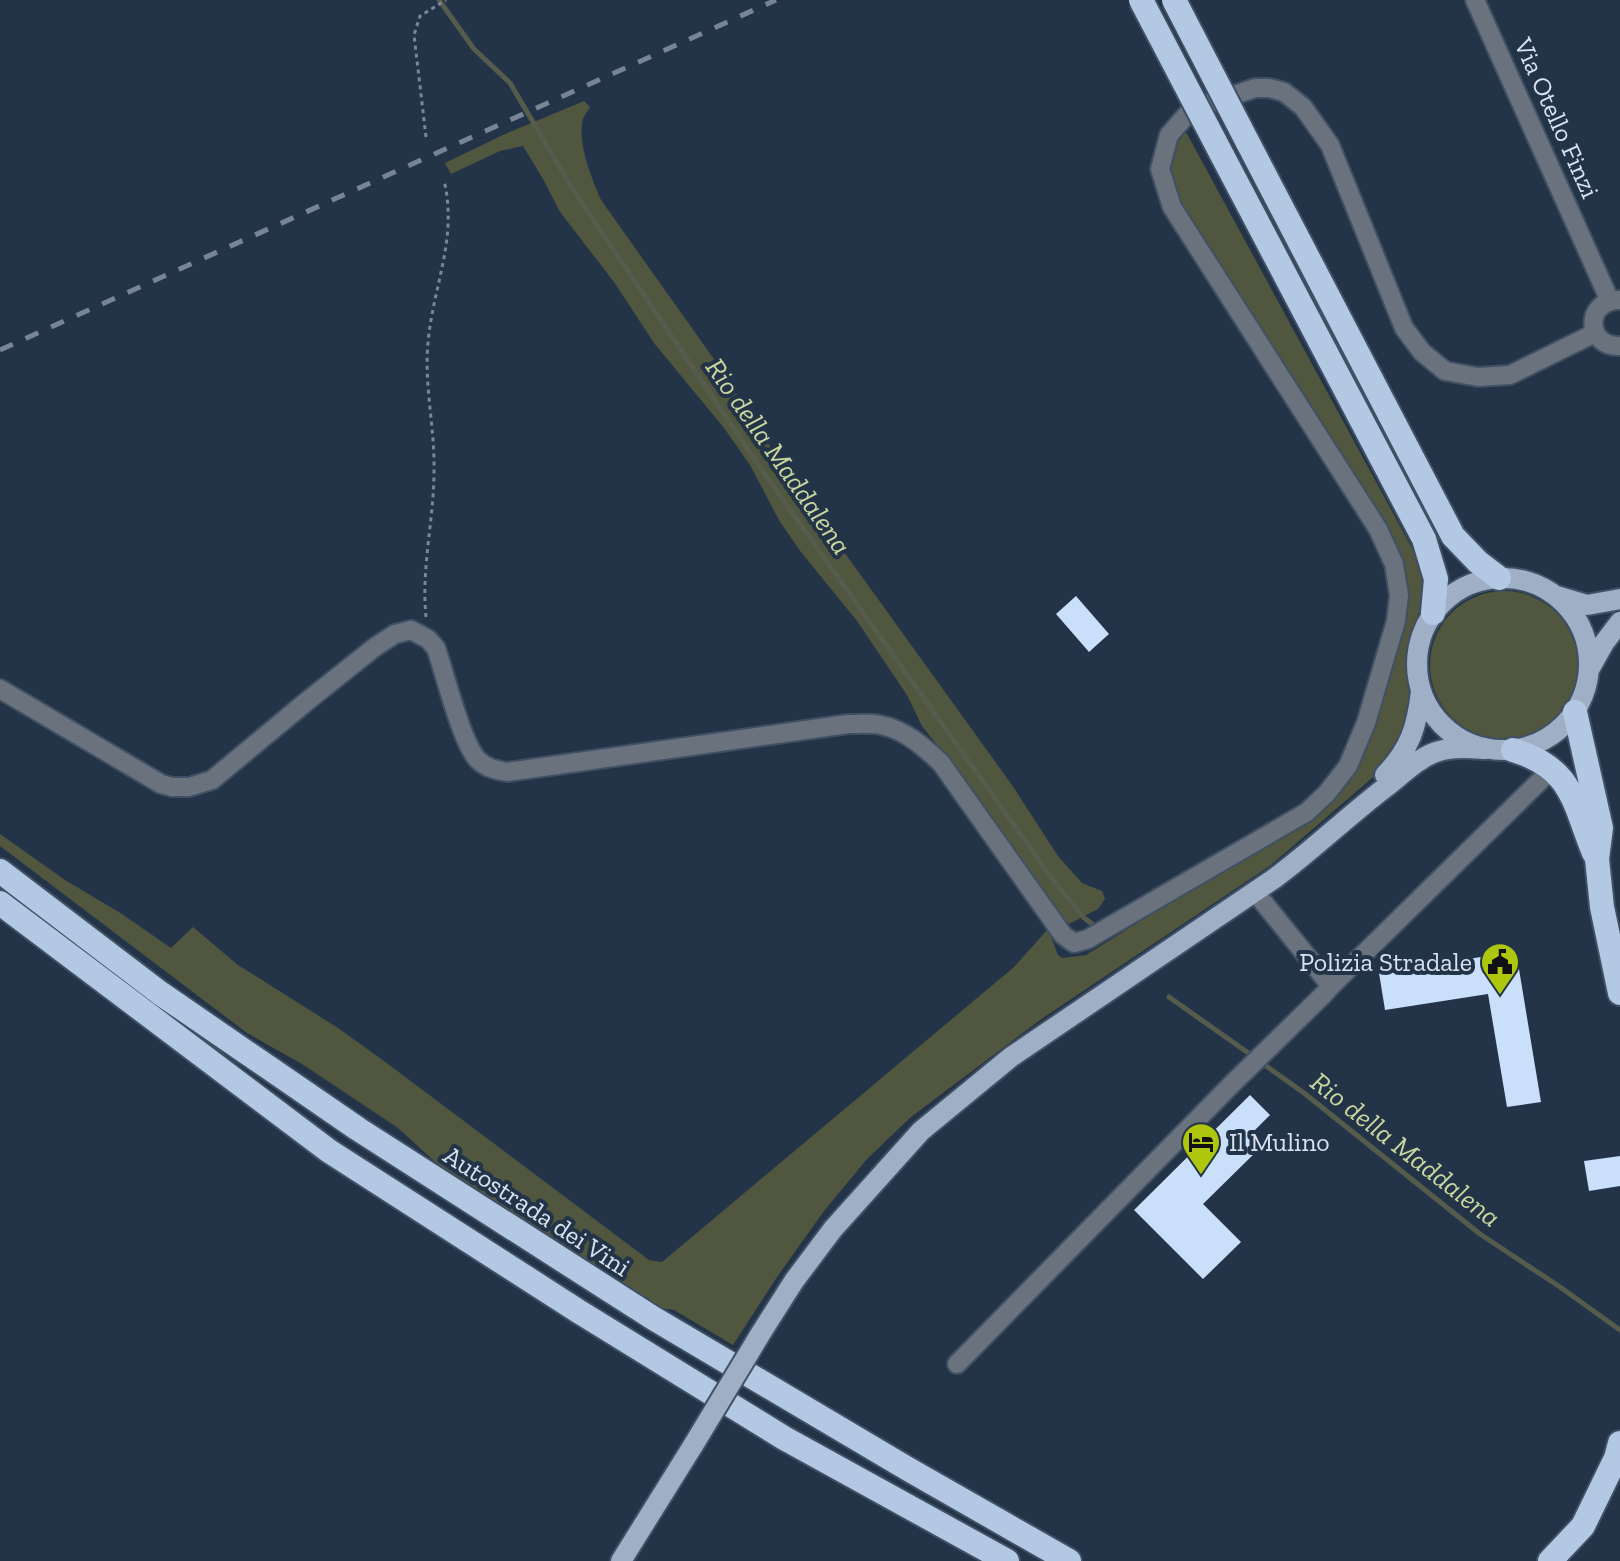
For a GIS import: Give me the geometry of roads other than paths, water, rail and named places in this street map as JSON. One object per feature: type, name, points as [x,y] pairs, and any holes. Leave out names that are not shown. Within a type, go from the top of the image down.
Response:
[{"type":"highway","points":[[1141,0],[1424,539],[1436,579],[1433,613]]},
{"type":"highway","points":[[1174,0],[1453,536],[1499,578]]},
{"type":"highway","points":[[1575,712],[1601,828],[1597,859],[1602,907],[1620,993]]},
{"type":"highway","points":[[1513,750],[1533,756],[1563,780],[1574,797],[1597,859]]},
{"type":"highway","name":"Autostrada dei Vini","points":[[0,871],[160,993],[358,1129],[653,1318],[1069,1561]]},
{"type":"highway","points":[[0,903],[329,1151],[578,1311],[784,1438],[1007,1561]]},
{"type":"highway","points":[[1550,1561],[1583,1526],[1616,1458],[1620,1443]]},
{"type":"main road","points":[[1486,749],[1458,738],[1439,722],[1421,691],[1416,662],[1420,641],[1433,613],[1461,588],[1499,578],[1535,584],[1557,596],[1587,605],[1614,599]]},
{"type":"main road","points":[[621,1561],[794,1281],[833,1229],[921,1131],[1011,1057],[1301,859],[1363,803],[1411,766],[1434,753],[1463,747],[1513,750],[1531,746],[1563,727],[1575,712],[1588,684],[1590,668],[1587,641],[1575,616],[1557,596]]},
{"type":"main road","points":[[1590,668],[1620,622]]},
{"type":"main road","points":[[1363,803],[1409,743],[1415,731],[1421,691]]},
{"type":"street","name":"Via Otello Finzi","points":[[1475,0],[1615,301]]},
{"type":"street","points":[[0,689],[161,784],[172,787],[189,787],[212,780],[375,647],[395,634],[411,630],[428,639],[436,648],[469,748],[480,762],[491,769],[507,772],[848,724],[880,725],[922,745],[941,763],[1063,935],[1074,943],[1088,939],[1307,812],[1327,793],[1348,766],[1366,723],[1396,621],[1399,595],[1394,564],[1378,529],[1172,207],[1160,169],[1169,135],[1191,110],[1255,88],[1284,92],[1303,107],[1330,145],[1404,328],[1422,352],[1445,371],[1478,377],[1510,375],[1595,333]]},
{"type":"street","points":[[1615,301],[1597,310],[1593,325],[1595,333],[1605,344],[1617,349]]},
{"type":"street","points":[[957,1364],[1331,986],[1552,769]]},
{"type":"street","points":[[1255,892],[1331,986]]},
{"type":"waterway","name":"Rio della Maddalena","points":[[439,0],[474,49],[510,83],[572,188],[759,466],[1053,880],[1083,917],[1096,927]]},
{"type":"waterway","name":"Rio della Maddalena","points":[[1169,997],[1254,1057]]},
{"type":"waterway","name":"Rio della Maddalena","points":[[1262,1063],[1480,1234],[1620,1330]]},
{"type":"railway","points":[[0,350],[776,0]]},
{"type":"place","name":"Polizia Stradale","points":[[1500,996]]},
{"type":"place","name":"Il Mulino","points":[[1201,1176]]}]
